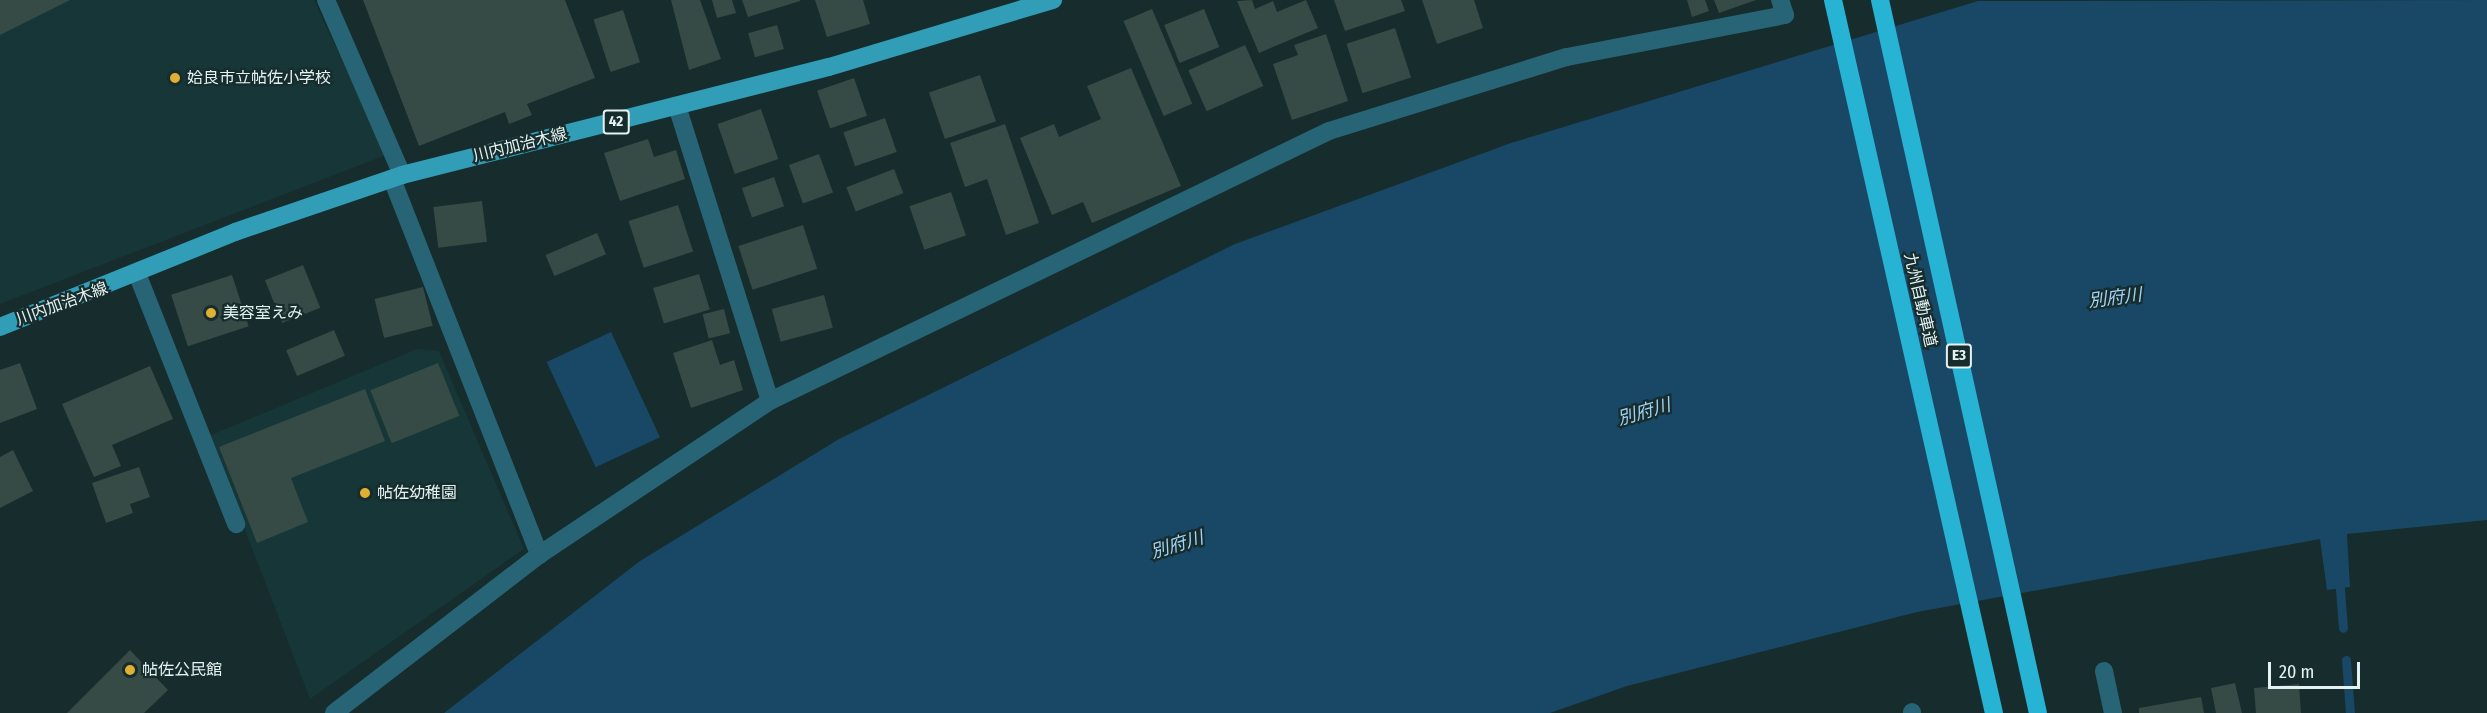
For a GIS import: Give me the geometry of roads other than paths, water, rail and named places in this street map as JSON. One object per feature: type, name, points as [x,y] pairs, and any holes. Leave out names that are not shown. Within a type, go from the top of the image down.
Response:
[{"type":"highway","name":"九州自動車道","points":[[1880,0],[2038,713]]},
{"type":"highway","name":"九州自動車道","points":[[1834,4],[1994,713]]},
{"type":"main road","name":"川内加治木線","points":[[0,327],[138,276],[235,232],[397,177],[677,106],[1053,0]]},
{"type":"street","points":[[326,0],[397,177],[539,555]]},
{"type":"street","points":[[334,713],[539,555],[770,402],[1329,131],[1567,57],[1785,15],[1780,0]]},
{"type":"street","points":[[677,106],[770,402]]},
{"type":"street","points":[[138,276],[236,524]]},
{"type":"street","points":[[2104,671],[2113,713]]},
{"type":"water","name":"別府川","points":[[2487,0],[2487,520],[2347,534],[2350,587],[2327,590],[2320,539],[1917,612],[1627,686],[1550,713],[444,713],[640,561],[839,439],[1235,244],[1511,143],[1978,1]]},
{"type":"water","points":[[611,332],[660,437],[596,467],[547,362]]},
{"type":"waterway","points":[[2339,577],[2343,628]]},
{"type":"waterway","points":[[2346,660],[2350,713]]},
{"type":"place","name":"姶良市立帖佐小学校","points":[[175,78]]},
{"type":"place","name":"美容室えみ","points":[[211,313]]},
{"type":"place","name":"帖佐幼稚園","points":[[365,493]]},
{"type":"place","name":"帖佐公民館","points":[[130,670]]}]
